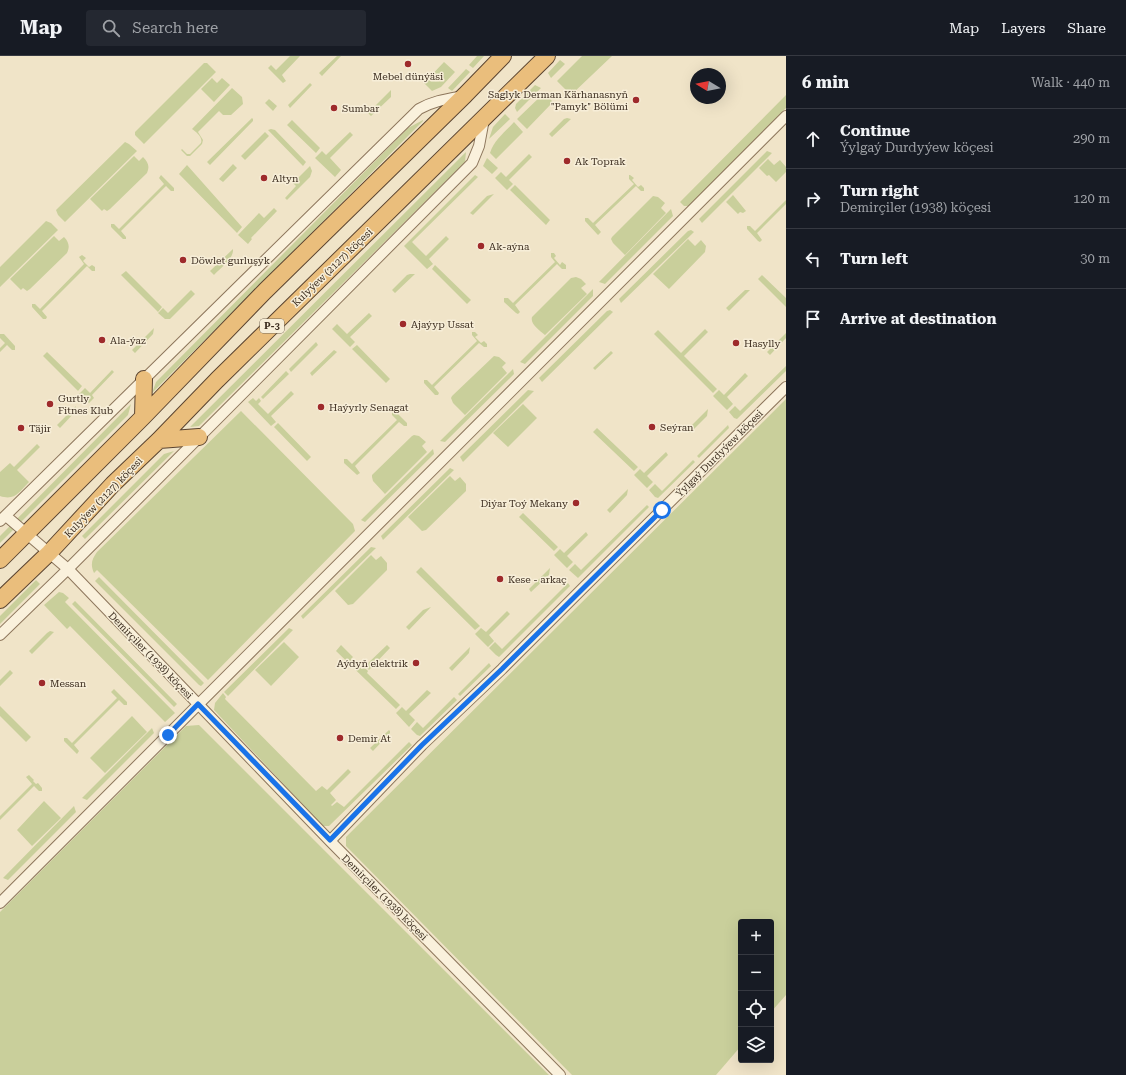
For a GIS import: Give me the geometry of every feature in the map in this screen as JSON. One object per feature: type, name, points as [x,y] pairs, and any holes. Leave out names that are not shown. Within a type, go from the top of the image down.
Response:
[{"type":"highway","points":[[0,560],[265,291],[503,56]]},
{"type":"highway","name":"Kulyýew (2127) köçesi","points":[[0,600],[49,553],[112,484],[159,440],[217,380],[547,56]]},
{"type":"highway","points":[[143,416],[144,379]]},
{"type":"highway","points":[[159,440],[198,437]]},
{"type":"street","points":[[3,518],[419,109],[438,100],[465,95]]},
{"type":"street","points":[[0,903],[786,116]]},
{"type":"street","points":[[0,635],[68,569],[472,163],[479,146],[484,118]]},
{"type":"street","name":"Ýylgaý Durdyýew köçesi","points":[[330,840],[422,745],[502,669],[786,387]]},
{"type":"street","name":"Demirçiler (1938) köçesi","points":[[3,518],[27,533],[68,569],[560,1075]]},
{"type":"green space","points":[[290,56],[300,56],[282,75],[286,81],[283,83],[268,68],[271,65],[276,70]]},
{"type":"green space","points":[[337,56],[341,56],[322,76],[319,73]]},
{"type":"green space","points":[[477,56],[484,56],[473,68],[469,65]]},
{"type":"green space","points":[[582,56],[612,56],[571,95],[557,81]]},
{"type":"green space","points":[[560,60],[565,64],[551,78],[548,73]]},
{"type":"green space","points":[[444,62],[455,72],[441,87],[432,91],[424,83]]},
{"type":"green space","points":[[204,63],[207,63],[216,72],[144,144],[135,135],[135,132]]},
{"type":"green space","points":[[466,69],[470,72],[452,91],[448,88]]},
{"type":"green space","points":[[212,78],[217,83],[222,78],[230,85],[214,102],[201,89]]},
{"type":"green space","points":[[310,83],[312,85],[290,108],[288,105]]},
{"type":"green space","points":[[535,85],[541,88],[517,112],[515,108],[516,104]]},
{"type":"green space","points":[[232,88],[242,97],[243,104],[231,115],[223,115],[219,111],[198,132],[203,140],[202,144],[190,156],[187,156],[181,150],[182,149],[187,154],[190,154],[201,143],[200,137],[192,129]]},
{"type":"green space","points":[[391,90],[391,97],[371,116],[368,113]]},
{"type":"green space","points":[[544,93],[553,102],[527,129],[517,119]]},
{"type":"green space","points":[[786,95],[786,108],[689,206],[684,206],[680,202]]},
{"type":"green space","points":[[269,99],[277,106],[273,111],[265,103]]},
{"type":"green space","points":[[505,114],[510,119],[489,139],[493,127]]},
{"type":"green space","points":[[252,118],[253,121],[210,165],[207,162]]},
{"type":"green space","points":[[564,119],[571,119],[552,137],[549,134]]},
{"type":"green space","points":[[292,120],[320,148],[316,153],[287,125]]},
{"type":"green space","points":[[423,120],[152,393],[156,382],[408,128]]},
{"type":"green space","points":[[514,122],[523,132],[496,159],[490,153],[492,148],[500,136]]},
{"type":"green space","points":[[268,130],[275,130],[306,162],[303,166]]},
{"type":"green space","points":[[265,132],[269,136],[245,160],[241,156]]},
{"type":"green space","points":[[350,132],[353,135],[330,158],[341,170],[335,177],[315,158],[322,151],[326,155]]},
{"type":"green space","points":[[125,142],[137,151],[65,222],[58,215],[56,210]]},
{"type":"green space","points":[[767,151],[772,153],[702,223],[699,219]]},
{"type":"green space","points":[[466,152],[465,162],[199,426],[190,427]]},
{"type":"green space","points":[[529,154],[532,157],[509,180],[513,184],[507,190],[495,178],[501,172],[506,177]]},
{"type":"green space","points":[[134,156],[139,161],[143,157],[148,164],[147,173],[110,209],[107,211],[104,209],[102,211],[90,199]]},
{"type":"green space","points":[[487,158],[498,168],[492,174],[483,166]]},
{"type":"green space","points":[[768,159],[774,165],[780,160],[786,167],[786,172],[776,182],[759,168]]},
{"type":"green space","points":[[233,164],[237,168],[223,182],[219,179]]},
{"type":"green space","points":[[187,165],[242,227],[237,233],[179,174]]},
{"type":"green space","points":[[310,166],[312,171],[310,177],[287,200],[285,198],[296,186],[293,183]]},
{"type":"green space","points":[[161,175],[174,188],[174,191],[171,191],[166,186],[121,231],[126,237],[126,239],[123,239],[111,227],[111,224],[114,224],[119,229],[164,184],[159,178]]},
{"type":"green space","points":[[475,175],[478,177],[412,242],[426,256],[446,236],[449,239],[429,259],[433,264],[427,269],[404,246]]},
{"type":"green space","points":[[629,175],[634,178],[632,180],[638,187],[641,185],[644,188],[644,191],[641,191],[636,186],[595,225],[601,232],[598,235],[585,221],[585,218],[588,218],[593,223],[634,184],[629,179]]},
{"type":"green space","points":[[515,185],[550,220],[546,225],[510,190]]},
{"type":"green space","points":[[494,194],[473,215],[470,213],[487,196]]},
{"type":"green space","points":[[733,195],[746,211],[738,214],[726,202]]},
{"type":"green space","points":[[653,196],[658,197],[665,203],[661,208],[666,213],[625,255],[611,239]]},
{"type":"green space","points":[[786,200],[786,204],[757,233],[762,240],[760,242],[758,241],[747,229],[747,226],[750,226],[755,231]]},
{"type":"green space","points":[[274,208],[277,211],[251,238],[252,239],[248,244],[238,235],[259,213],[264,218]]},
{"type":"green space","points":[[671,209],[673,216],[605,284],[599,282]]},
{"type":"green space","points":[[46,221],[51,223],[58,230],[0,287],[0,267]]},
{"type":"green space","points":[[691,230],[694,232],[621,303],[619,299],[688,231]]},
{"type":"green space","points":[[54,236],[59,241],[64,237],[66,239],[69,247],[67,253],[30,289],[27,291],[23,288],[21,290],[10,279]]},
{"type":"green space","points":[[688,239],[695,246],[701,240],[706,246],[705,252],[669,289],[653,274]]},
{"type":"green space","points":[[233,249],[233,253],[229,260],[214,275],[210,271]]},
{"type":"green space","points":[[551,253],[554,253],[556,256],[554,258],[560,265],[562,262],[566,265],[566,269],[562,269],[557,264],[515,305],[520,312],[518,314],[516,313],[504,302],[504,298],[508,298],[513,303],[555,262],[551,257]]},
{"type":"green space","points":[[82,255],[86,258],[83,261],[89,267],[92,265],[95,267],[95,271],[92,271],[87,266],[42,311],[47,317],[46,319],[43,319],[32,307],[32,304],[35,304],[40,309],[84,264],[79,257]]},
{"type":"green space","points":[[435,265],[471,300],[467,304],[432,269]]},
{"type":"green space","points":[[126,271],[162,307],[158,312],[121,275]]},
{"type":"green space","points":[[415,274],[395,293],[392,290],[407,275]]},
{"type":"green space","points":[[762,275],[786,298],[786,307],[758,279]]},
{"type":"green space","points":[[576,277],[581,279],[586,284],[581,288],[587,294],[545,335],[532,322],[532,317],[571,278]]},
{"type":"green space","points":[[593,289],[593,296],[525,364],[520,362]]},
{"type":"green space","points":[[191,290],[195,294],[170,319],[165,319],[158,313],[163,308],[168,313]]},
{"type":"green space","points":[[745,290],[750,290],[729,311],[726,308]]},
{"type":"green space","points":[[610,310],[613,312],[542,382],[539,378],[607,311]]},
{"type":"green space","points":[[369,313],[372,316],[350,337],[355,342],[350,347],[332,329],[337,324],[347,334]]},
{"type":"green space","points":[[154,328],[153,334],[135,353],[132,350]]},
{"type":"green space","points":[[705,329],[708,332],[684,356],[717,389],[713,393],[654,334],[658,330],[681,353]]},
{"type":"green space","points":[[472,332],[475,332],[478,335],[475,337],[481,343],[484,341],[487,344],[487,347],[484,347],[479,343],[434,387],[439,393],[438,395],[435,395],[424,383],[424,380],[427,380],[432,385],[477,341],[472,335]]},
{"type":"green space","points":[[786,333],[786,338],[770,355],[767,352]]},
{"type":"green space","points":[[0,334],[4,334],[15,346],[15,350],[12,350],[7,345],[0,352],[0,348],[5,343],[0,338]]},
{"type":"green space","points":[[316,342],[318,345],[291,372],[289,369]]},
{"type":"green space","points":[[357,345],[390,379],[386,383],[352,349]]},
{"type":"green space","points":[[334,350],[337,352],[312,376],[310,373]]},
{"type":"green space","points":[[611,351],[613,353],[595,370],[593,368]]},
{"type":"green space","points":[[47,352],[82,386],[78,391],[43,356]]},
{"type":"green space","points":[[494,356],[499,357],[506,363],[502,367],[507,373],[465,415],[453,403],[451,398]]},
{"type":"green space","points":[[786,366],[786,371],[737,419],[734,418],[729,412],[735,406],[740,411]]},
{"type":"green space","points":[[513,369],[514,374],[445,442],[440,441]]},
{"type":"green space","points":[[112,370],[114,372],[92,395],[94,398],[89,403],[79,394],[85,388],[90,393]]},
{"type":"green space","points":[[286,371],[289,374],[263,399],[261,397]]},
{"type":"green space","points":[[745,373],[748,376],[727,397],[733,404],[727,410],[713,396],[719,390],[724,395]]},
{"type":"green space","points":[[528,390],[534,391],[463,462],[460,457]]},
{"type":"green space","points":[[291,391],[294,394],[271,416],[276,422],[271,426],[248,402],[253,398],[256,401],[259,398],[261,401],[258,404],[268,414]]},
{"type":"green space","points":[[786,399],[786,995],[774,1009],[774,919],[738,919],[738,1049],[716,1075],[572,1075],[346,846],[346,837]]},
{"type":"green space","points":[[131,404],[128,415],[0,543],[0,536]]},
{"type":"green space","points":[[523,404],[537,418],[508,447],[493,433]]},
{"type":"green space","points":[[76,406],[75,412],[60,428],[57,425]]},
{"type":"green space","points":[[708,409],[707,416],[690,433],[687,430]]},
{"type":"green space","points":[[241,411],[353,524],[355,531],[208,680],[97,570],[94,573],[92,562],[97,552]]},
{"type":"green space","points":[[392,411],[395,411],[407,423],[407,426],[404,426],[399,422],[355,466],[360,473],[357,475],[344,463],[344,459],[347,459],[352,464],[397,420],[392,415]]},
{"type":"green space","points":[[278,423],[311,457],[307,461],[274,427]]},
{"type":"green space","points":[[728,425],[729,428],[699,458],[697,456]]},
{"type":"green space","points":[[597,428],[638,467],[634,471],[593,432]]},
{"type":"green space","points":[[414,435],[419,436],[426,442],[422,446],[427,452],[385,494],[373,481],[372,475]]},
{"type":"green space","points":[[37,444],[40,447],[17,470],[29,482],[16,495],[9,497],[0,496],[0,472],[10,463],[14,467]]},
{"type":"green space","points":[[433,449],[434,454],[365,522],[361,520]]},
{"type":"green space","points":[[174,451],[85,539],[82,536],[164,454]]},
{"type":"green space","points":[[666,452],[668,455],[647,476],[653,482],[647,488],[634,475],[640,469],[644,473]]},
{"type":"green space","points":[[693,460],[695,462],[658,498],[655,497],[649,490],[655,484],[662,491]]},
{"type":"green space","points":[[450,468],[454,470],[383,540],[381,536]]},
{"type":"green space","points":[[450,476],[455,481],[460,477],[466,484],[466,491],[426,530],[422,531],[408,517]]},
{"type":"green space","points":[[628,489],[627,495],[610,513],[607,510]]},
{"type":"green space","points":[[647,505],[649,507],[578,578],[569,570],[575,564],[581,570]]},
{"type":"green space","points":[[523,513],[558,547],[554,551],[519,517]]},
{"type":"green space","points":[[586,532],[588,535],[567,556],[573,562],[567,568],[554,555],[560,549],[564,553]]},
{"type":"green space","points":[[371,547],[376,548],[303,619],[301,616]]},
{"type":"green space","points":[[371,555],[376,560],[381,556],[387,563],[387,570],[353,604],[348,605],[335,591]]},
{"type":"green space","points":[[421,567],[480,626],[475,630],[416,572]]},
{"type":"green space","points":[[550,568],[549,575],[531,592],[529,589]]},
{"type":"green space","points":[[99,577],[204,683],[201,686],[95,581]]},
{"type":"green space","points":[[36,580],[40,584],[0,624],[0,616]]},
{"type":"green space","points":[[568,583],[570,586],[499,657],[489,648],[495,642],[502,649]]},
{"type":"green space","points":[[59,592],[63,593],[69,598],[65,602],[175,713],[165,722],[70,626],[67,629],[44,605]]},
{"type":"green space","points":[[75,601],[177,704],[174,707],[72,604]]},
{"type":"green space","points":[[431,607],[409,630],[406,627],[423,610]]},
{"type":"green space","points":[[507,611],[510,614],[489,635],[494,641],[488,647],[475,634],[481,628],[486,632]]},
{"type":"green space","points":[[289,628],[293,630],[228,696],[224,692]]},
{"type":"green space","points":[[50,631],[54,632],[32,654],[29,651]]},
{"type":"green space","points":[[284,642],[299,657],[271,686],[255,670]]},
{"type":"green space","points":[[341,645],[353,657],[351,659],[362,669],[364,667],[368,671],[367,673],[400,705],[396,709],[336,651]]},
{"type":"green space","points":[[387,645],[390,648],[369,670],[365,666]]},
{"type":"green space","points":[[470,647],[469,653],[452,671],[449,668]]},
{"type":"green space","points":[[489,663],[491,666],[460,696],[458,694]]},
{"type":"green space","points":[[10,670],[13,673],[0,686],[0,680]]},
{"type":"green space","points":[[114,689],[127,702],[127,705],[124,705],[119,700],[74,745],[79,751],[77,754],[64,741],[64,738],[67,738],[72,743],[117,698],[111,692]]},
{"type":"green space","points":[[427,690],[431,693],[409,714],[415,720],[409,727],[396,713],[402,707],[406,711]]},
{"type":"green space","points":[[223,693],[226,697],[225,699],[316,791],[322,786],[327,790],[348,769],[351,772],[330,793],[336,800],[331,805],[332,806],[337,802],[344,807],[409,742],[412,745],[329,826],[323,826],[214,710],[215,703]]},
{"type":"green space","points":[[454,697],[457,700],[420,736],[411,729],[417,722],[423,728]]},
{"type":"green space","points":[[0,706],[31,737],[26,742],[0,716]]},
{"type":"green space","points":[[132,716],[147,732],[105,773],[90,758]]},
{"type":"green space","points":[[199,725],[549,1075],[0,1075],[0,912],[186,726]]},
{"type":"green space","points":[[152,728],[154,733],[87,800],[82,798]]},
{"type":"green space","points":[[389,730],[390,733],[373,751],[370,748]]},
{"type":"green space","points":[[29,775],[36,784],[38,783],[42,788],[42,791],[39,791],[34,786],[0,820],[0,816],[32,784],[26,777]]},
{"type":"green space","points":[[44,801],[61,818],[32,846],[17,830]]},
{"type":"green space","points":[[74,806],[76,812],[8,880],[3,878]]},
{"type":"place","name":"Mebel dünýäsi","points":[[408,64]]},
{"type":"place","name":"Saglyk Derman Kärhanasnyň \"Pamyk\" Bölümi","points":[[636,100]]},
{"type":"place","name":"Sumbar","points":[[334,108]]},
{"type":"place","name":"Ak Toprak","points":[[567,161]]},
{"type":"place","name":"Altyn","points":[[264,178]]},
{"type":"place","name":"Ak-aýna","points":[[481,246]]},
{"type":"place","name":"Döwlet gurluşyk","points":[[183,260]]},
{"type":"place","name":"Ajaýyp Ussat","points":[[403,324]]},
{"type":"place","name":"Ala-ýaz","points":[[102,340]]},
{"type":"place","name":"Hasylly","points":[[736,343]]},
{"type":"place","name":"Gurtly Fitnes Klub","points":[[50,404]]},
{"type":"place","name":"Haýyrly Senagat","points":[[321,407]]},
{"type":"place","name":"Seýran","points":[[652,427]]},
{"type":"place","name":"Täjir","points":[[21,428]]},
{"type":"place","name":"Diýar Toý Mekany","points":[[576,503]]},
{"type":"place","name":"Kese - arkaç","points":[[500,579]]},
{"type":"place","name":"Aýdyň elektrik","points":[[416,663]]},
{"type":"place","name":"Messan","points":[[42,683]]},
{"type":"place","name":"Demir At","points":[[340,738]]},
{"type":"route","points":[[168,735],[198,704],[330,840],[422,745],[502,669],[662,510]]}]
